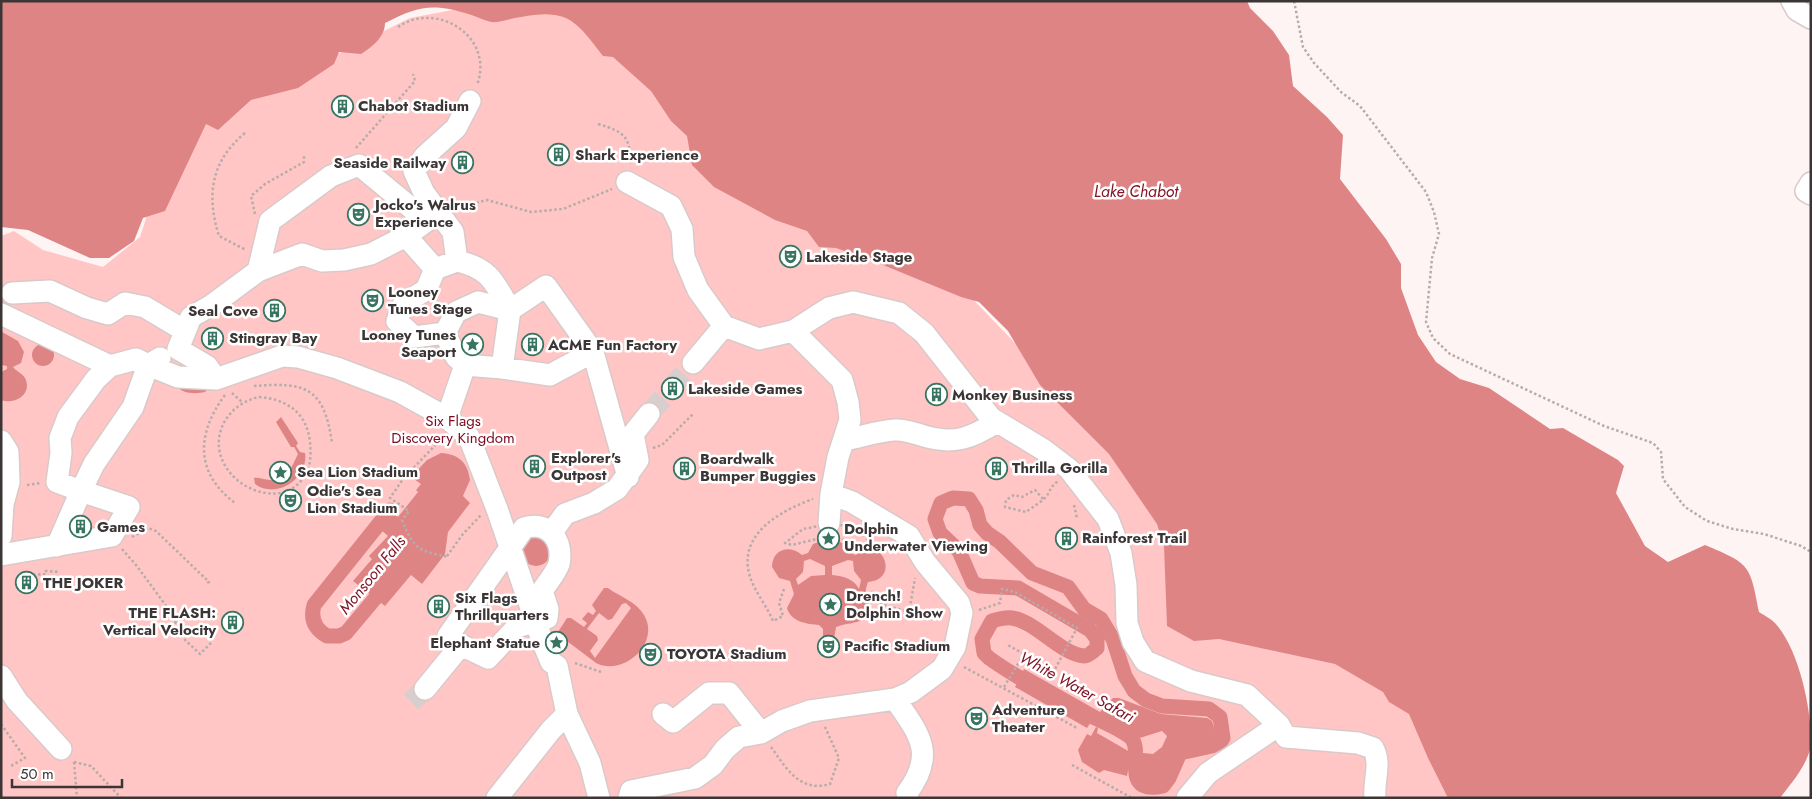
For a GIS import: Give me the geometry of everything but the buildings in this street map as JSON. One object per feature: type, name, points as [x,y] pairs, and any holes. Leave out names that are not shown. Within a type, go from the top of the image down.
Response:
[{"type":"street","points":[[432,217],[414,171],[425,156],[456,128],[470,101]]},
{"type":"street","points":[[258,270],[272,220],[331,176],[358,165],[453,232],[457,261]]},
{"type":"street","points":[[627,182],[671,206],[682,229],[684,257],[698,290],[724,326],[759,339],[793,331],[829,308],[853,302],[898,313],[924,334],[991,418],[1044,450],[1069,469],[1108,519],[1121,553],[1126,585],[1127,623],[1133,642],[1145,661],[1191,681],[1247,696],[1278,725],[1286,737],[1358,743],[1373,748],[1378,757],[1374,787],[1375,798]]},
{"type":"street","points":[[1811,184],[1806,191],[1811,194]]},
{"type":"street","points":[[57,546],[94,464],[133,407],[148,365],[181,340],[191,317],[212,305],[258,270],[302,254],[322,260],[353,258],[371,254],[406,236],[432,217]]},
{"type":"street","points":[[406,236],[435,269]]},
{"type":"street","points":[[445,333],[414,337],[397,321],[404,303],[426,290],[435,269],[457,261],[473,264],[491,276],[510,310],[502,368]]},
{"type":"street","points":[[445,333],[456,312],[478,302],[510,310],[546,286],[592,352],[628,477]]},
{"type":"street","points":[[12,293],[50,291],[87,308],[108,314],[125,303],[145,306],[207,366],[216,378]]},
{"type":"street","points":[[1,314],[110,366]]},
{"type":"street","points":[[693,363],[724,326]]},
{"type":"street","points":[[793,331],[842,380],[850,420],[838,457],[831,494],[829,523]]},
{"type":"street","points":[[445,333],[456,357],[465,365],[550,375],[592,352]]},
{"type":"street","points":[[1,555],[114,538],[129,507],[57,482],[61,453],[60,438],[68,417],[96,379],[110,366],[136,359],[178,376],[216,378],[282,356],[298,357],[337,368],[400,392],[450,421],[469,437],[509,548],[534,593],[536,622],[551,662],[557,666],[567,714],[590,763],[599,798]]},
{"type":"street","points":[[450,421],[465,365]]},
{"type":"street","points":[[552,532],[566,514],[594,503],[617,489],[628,477],[638,460],[633,434],[649,414]]},
{"type":"street","points":[[845,440],[894,430],[962,440],[978,434],[997,422]]},
{"type":"street","points":[[1,441],[8,452],[10,482],[3,504],[1,536]]},
{"type":"street","points":[[629,798],[631,791],[695,778],[713,765],[725,748],[739,737],[761,733],[782,720],[817,710],[895,700],[929,680],[942,669],[955,647],[961,621],[959,603],[925,562],[909,536],[852,502],[831,494]]},
{"type":"street","points":[[534,593],[558,566],[557,543],[552,532],[544,527],[534,525],[524,528],[448,636],[461,645],[488,658],[517,627],[536,622]]},
{"type":"street","points":[[424,689],[461,645]]},
{"type":"street","points":[[1,676],[17,700],[67,755]]},
{"type":"street","points":[[663,714],[673,722],[709,693],[729,693],[761,733]]},
{"type":"street","points":[[895,700],[920,736],[924,758],[918,778],[907,793],[908,798]]},
{"type":"street","points":[[497,798],[551,730],[567,714]]},
{"type":"street","points":[[1187,798],[1208,773],[1278,725]]},
{"type":"path","points":[[1294,1],[1304,47],[1314,64],[1341,92],[1360,106],[1426,192],[1434,212],[1439,234],[1432,258],[1426,322],[1432,338],[1450,354],[1604,426],[1653,443],[1661,452],[1663,479],[1685,507],[1707,521],[1733,529],[1764,534],[1800,546],[1811,552]]},
{"type":"path","points":[[398,27],[410,18],[448,20],[466,32],[477,48],[480,62],[478,82],[470,101]]},
{"type":"path","points":[[351,152],[415,81],[413,74]]},
{"type":"path","points":[[432,217],[487,200],[532,212],[562,209],[627,182],[631,147],[624,135],[598,124]]},
{"type":"path","points":[[245,133],[228,147],[218,170],[211,202],[220,236],[246,250],[258,270]]},
{"type":"path","points":[[272,220],[258,218],[253,212],[251,196],[265,184],[304,162],[304,156]]},
{"type":"path","points":[[249,386],[288,383],[313,394],[322,405],[328,421],[332,443]]},
{"type":"path","points":[[235,502],[218,489],[207,469],[204,452],[206,431],[219,403],[229,390],[236,388]]},
{"type":"path","points":[[271,398],[293,407],[301,415],[306,426],[311,448],[308,467],[301,480],[288,490],[264,493],[249,488],[229,472],[220,453],[219,439],[226,420],[237,406],[248,400],[271,398]]},
{"type":"path","points":[[637,454],[662,445],[693,414]]},
{"type":"path","points":[[450,421],[390,498],[409,511],[402,520],[410,540],[427,553],[448,556],[463,534],[494,503]]},
{"type":"path","points":[[10,482],[11,488],[57,482]]},
{"type":"path","points":[[1043,498],[1035,490],[1022,496],[1014,495],[1006,500],[1005,507],[1026,512],[1048,494],[1050,487]]},
{"type":"path","points":[[784,589],[779,603],[783,616],[773,621],[748,572],[748,556],[754,539],[775,517],[791,506],[831,494]]},
{"type":"path","points":[[114,538],[131,538],[148,528],[156,531],[209,582],[205,584]]},
{"type":"path","points":[[114,538],[170,611],[183,638],[200,654],[211,643]]},
{"type":"path","points":[[28,575],[46,574],[46,571],[60,572]]},
{"type":"path","points":[[961,621],[1000,603],[1002,589],[1015,592],[1077,628],[1054,671],[1006,644]]},
{"type":"path","points":[[872,591],[877,603],[909,612]]},
{"type":"path","points":[[1004,687],[1024,654]]},
{"type":"path","points":[[948,659],[1004,687],[1077,728]]},
{"type":"path","points":[[557,666],[567,662],[581,664],[601,672]]},
{"type":"path","points":[[761,733],[791,775],[804,784],[821,787],[830,784],[839,758],[817,710]]},
{"type":"path","points":[[1,724],[25,758],[11,766]]},
{"type":"path","points":[[67,755],[77,798]]},
{"type":"path","points":[[91,766],[121,798]]},
{"type":"path","points":[[1072,766],[1132,798]]},
{"type":"green space","name":"Six Flags Discovery Kingdom","points":[[495,2],[561,3],[964,290],[1167,501],[1384,650],[1478,798],[1,798],[1,236],[14,231],[43,250],[103,267],[140,237],[179,117],[328,59],[410,18]]},
{"type":"water","name":"Lake Chabot","points":[[1,1],[1247,1],[1250,8],[1273,31],[1289,55],[1293,86],[1327,117],[1343,135],[1340,179],[1386,239],[1401,264],[1401,288],[1418,335],[1436,362],[1460,379],[1489,388],[1550,429],[1563,428],[1618,460],[1624,466],[1616,493],[1645,546],[1668,562],[1705,545],[1731,557],[1746,568],[1753,584],[1759,612],[1773,622],[1783,634],[1797,664],[1809,715],[1811,745],[1809,753],[1798,773],[1780,798],[1448,798],[1409,714],[1389,702],[1383,692],[1335,664],[1219,639],[1194,641],[1167,626],[1164,546],[1157,524],[1109,454],[1040,385],[1008,331],[979,302],[961,297],[871,260],[836,248],[819,247],[807,231],[775,220],[714,187],[692,165],[687,136],[671,121],[651,91],[613,57],[603,56],[578,26],[560,16],[550,14],[537,15],[491,22],[453,10],[424,8],[406,13],[385,23],[380,37],[361,54],[339,52],[334,64],[298,88],[251,100],[218,130],[206,124],[165,211],[143,218],[134,241],[109,258],[90,258],[28,230],[1,227]]},
{"type":"water","points":[[2,332],[18,341],[24,352],[21,363],[13,367],[25,378],[27,389],[21,397],[12,401],[1,400],[1,372],[7,369],[7,366],[1,365]]},
{"type":"water","points":[[43,344],[51,347],[54,355],[51,363],[43,366],[35,363],[32,355],[35,347]]},
{"type":"water","points":[[178,387],[208,389],[205,392],[194,393],[183,391]]},
{"type":"water","points":[[281,417],[298,443],[296,446],[300,452],[305,453],[305,462],[302,471],[289,484],[281,488],[263,488],[255,484],[254,478],[270,480],[281,478],[291,468],[298,454],[294,447],[291,447],[276,422]]},
{"type":"water","points":[[441,453],[453,455],[465,464],[470,480],[463,496],[470,503],[448,532],[445,554],[422,584],[411,575],[385,606],[353,581],[372,559],[369,556],[388,536],[380,529],[393,513],[398,517],[418,492],[416,490],[421,484],[411,477],[427,460]]},
{"type":"water","points":[[536,536],[547,540],[551,551],[547,562],[536,566],[525,562],[521,551],[525,540]]},
{"type":"water","points":[[827,539],[843,543],[850,553],[856,555],[865,549],[872,549],[879,552],[884,558],[886,566],[884,573],[878,579],[868,582],[866,594],[871,610],[868,615],[860,621],[836,627],[834,639],[823,639],[823,629],[819,625],[805,623],[789,613],[787,608],[794,594],[790,581],[779,578],[772,567],[778,552],[787,549],[802,555],[808,553],[813,544]],"holes":[[[810,559],[825,566],[825,575],[811,576],[798,585],[796,579],[803,572],[804,561]],[[848,560],[853,561],[854,571],[861,580],[859,589],[848,579],[832,575],[832,566]]]},
{"type":"water","points":[[604,588],[608,588],[641,610],[648,626],[647,636],[643,646],[636,655],[628,661],[607,666],[596,663],[559,635],[558,632],[567,618],[571,618],[584,627],[587,623],[582,619],[588,612],[593,615],[596,611],[592,605]],"holes":[[[626,603],[631,608],[595,658],[590,651],[598,640],[597,636],[587,629],[599,613],[608,620],[612,619],[622,604]]]},
{"type":"water","points":[[1024,669],[1100,712],[1113,698],[1119,698],[1161,714],[1207,718],[1212,721],[1216,734],[1213,741],[1182,748],[1172,759],[1164,776],[1154,781],[1145,781],[1140,774],[1143,753],[1153,754],[1162,747],[1167,736],[1162,731],[1127,742],[1091,722],[1087,728],[1015,687]]},
{"type":"water","points":[[1096,727],[1098,728],[1097,733],[1130,752],[1127,776],[1104,770],[1099,773],[1082,762],[1078,750],[1087,734],[1091,736]]},
{"type":"waterway","name":"White Water Safari","points":[[953,498],[969,499],[976,510],[980,525],[987,533],[1000,542],[1032,573],[1068,587],[1084,609],[1101,619],[1113,639],[1125,676],[1134,691],[1146,700],[1162,706],[1209,709],[1220,717],[1223,738],[1221,741],[1212,746],[1180,753],[1169,778],[1163,786],[1149,787],[1141,784],[1137,778],[1136,751],[1130,737],[1012,674],[989,658],[984,653],[982,639],[992,621],[1002,618],[1021,620],[1067,650],[1084,656],[1097,648],[1097,639],[1090,630],[1018,588],[980,586],[973,583],[959,551],[940,533],[935,519],[941,503],[953,498]]},
{"type":"waterway","name":"Monsoon Falls","points":[[388,583],[346,633],[339,636],[327,636],[314,623],[314,605],[390,510]]},
{"type":"tunnel","points":[[649,414],[693,363]]},
{"type":"tunnel","points":[[411,702],[425,689]]},
{"type":"place","name":"Chabot Stadium","points":[[342,106]]},
{"type":"place","name":"Shark Experience","points":[[559,155]]},
{"type":"place","name":"Seaside Railway","points":[[462,163]]},
{"type":"place","name":"Jocko's Walrus Experience","points":[[359,214]]},
{"type":"place","name":"Lakeside Stage","points":[[790,257]]},
{"type":"place","name":"Looney Tunes Stage","points":[[372,301]]},
{"type":"place","name":"Seal Cove","points":[[274,311]]},
{"type":"place","name":"Stingray Bay","points":[[213,338]]},
{"type":"place","name":"Looney Tunes Seaport","points":[[472,344]]},
{"type":"place","name":"ACME Fun Factory","points":[[532,345]]},
{"type":"place","name":"Lakeside Games","points":[[672,389]]},
{"type":"place","name":"Monkey Business","points":[[936,395]]},
{"type":"place","name":"Explorer's Outpost","points":[[535,467]]},
{"type":"place","name":"Boardwalk Bumper Buggies","points":[[684,468]]},
{"type":"place","name":"Thrilla Gorilla","points":[[996,468]]},
{"type":"place","name":"Sea Lion Stadium","points":[[281,472]]},
{"type":"place","name":"Odie's Sea Lion Stadium","points":[[291,500]]},
{"type":"place","name":"Games","points":[[81,527]]},
{"type":"place","name":"Dolphin Underwater Viewing","points":[[828,538]]},
{"type":"place","name":"Rainforest Trail","points":[[1066,538]]},
{"type":"place","name":"THE JOKER","points":[[27,583]]},
{"type":"place","name":"Drench! Dolphin Show","points":[[830,605]]},
{"type":"place","name":"Six Flags Thrillquarters","points":[[439,607]]},
{"type":"place","name":"THE FLASH: Vertical Velocity","points":[[232,622]]},
{"type":"place","name":"Elephant Statue","points":[[556,643]]},
{"type":"place","name":"Pacific Stadium","points":[[828,646]]},
{"type":"place","name":"TOYOTA Stadium","points":[[651,654]]},
{"type":"place","name":"Adventure Theater","points":[[976,719]]}]
